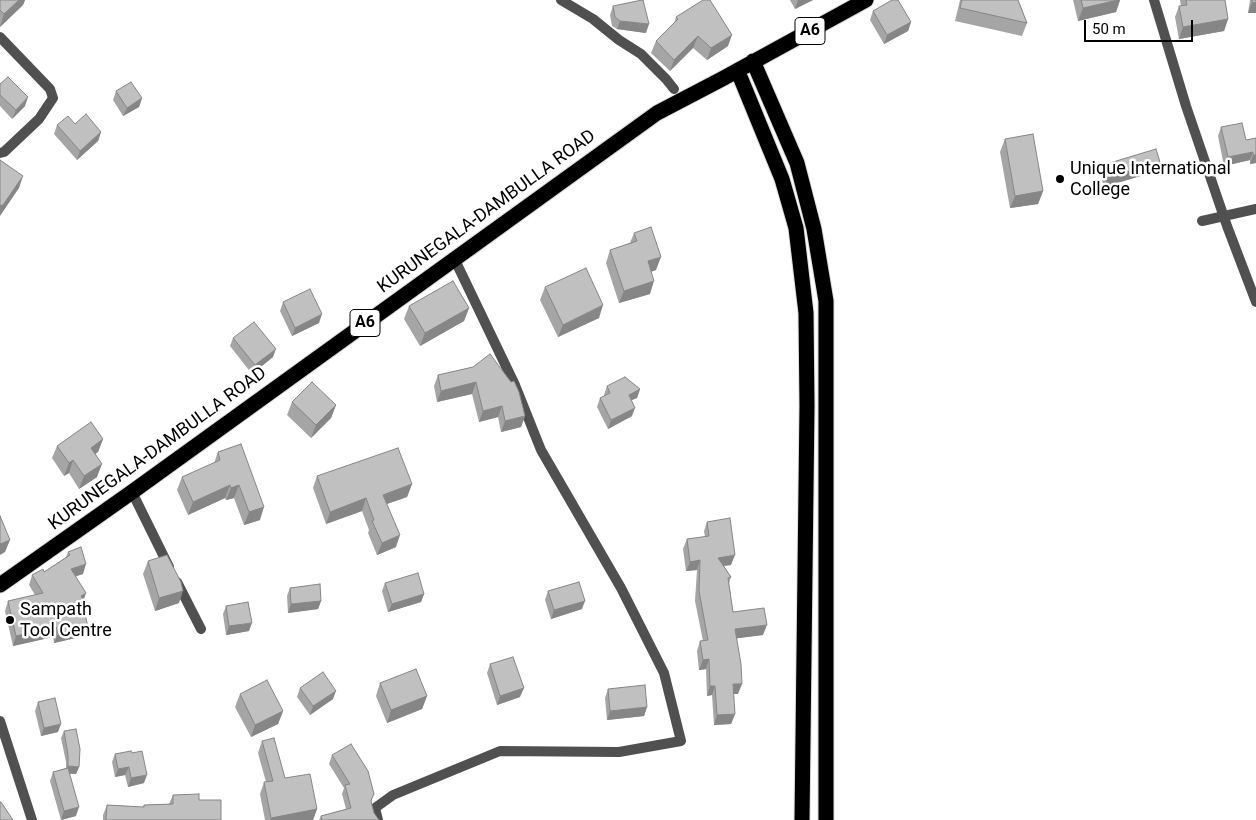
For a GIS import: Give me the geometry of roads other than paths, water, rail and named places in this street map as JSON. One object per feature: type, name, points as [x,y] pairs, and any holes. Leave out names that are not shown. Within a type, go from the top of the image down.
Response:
[{"type":"highway","name":"KURUNEGALA-DAMBULLA ROAD","points":[[0,585],[657,113],[866,0]]},
{"type":"highway","points":[[754,61],[797,163],[814,229],[826,301],[826,820]]},
{"type":"highway","points":[[737,70],[785,187],[796,228],[806,312],[807,406],[802,820]]},
{"type":"street","points":[[561,0],[593,18],[641,54],[674,89]]},
{"type":"street","points":[[1154,0],[1186,106],[1256,302]]},
{"type":"street","points":[[0,37],[50,89],[53,98],[39,119],[4,152],[0,153]]},
{"type":"street","points":[[1202,221],[1256,208]]},
{"type":"street","points":[[378,820],[375,808],[393,795],[500,751],[619,752],[681,741],[664,673],[621,588],[541,450],[515,385],[454,258]]},
{"type":"street","points":[[132,492],[201,630]]},
{"type":"street","points":[[0,721],[32,820]]},
{"type":"place","name":"Unique International College","points":[[1060,179]]},
{"type":"place","name":"Sampath Tool Centre","points":[[10,620]]}]
